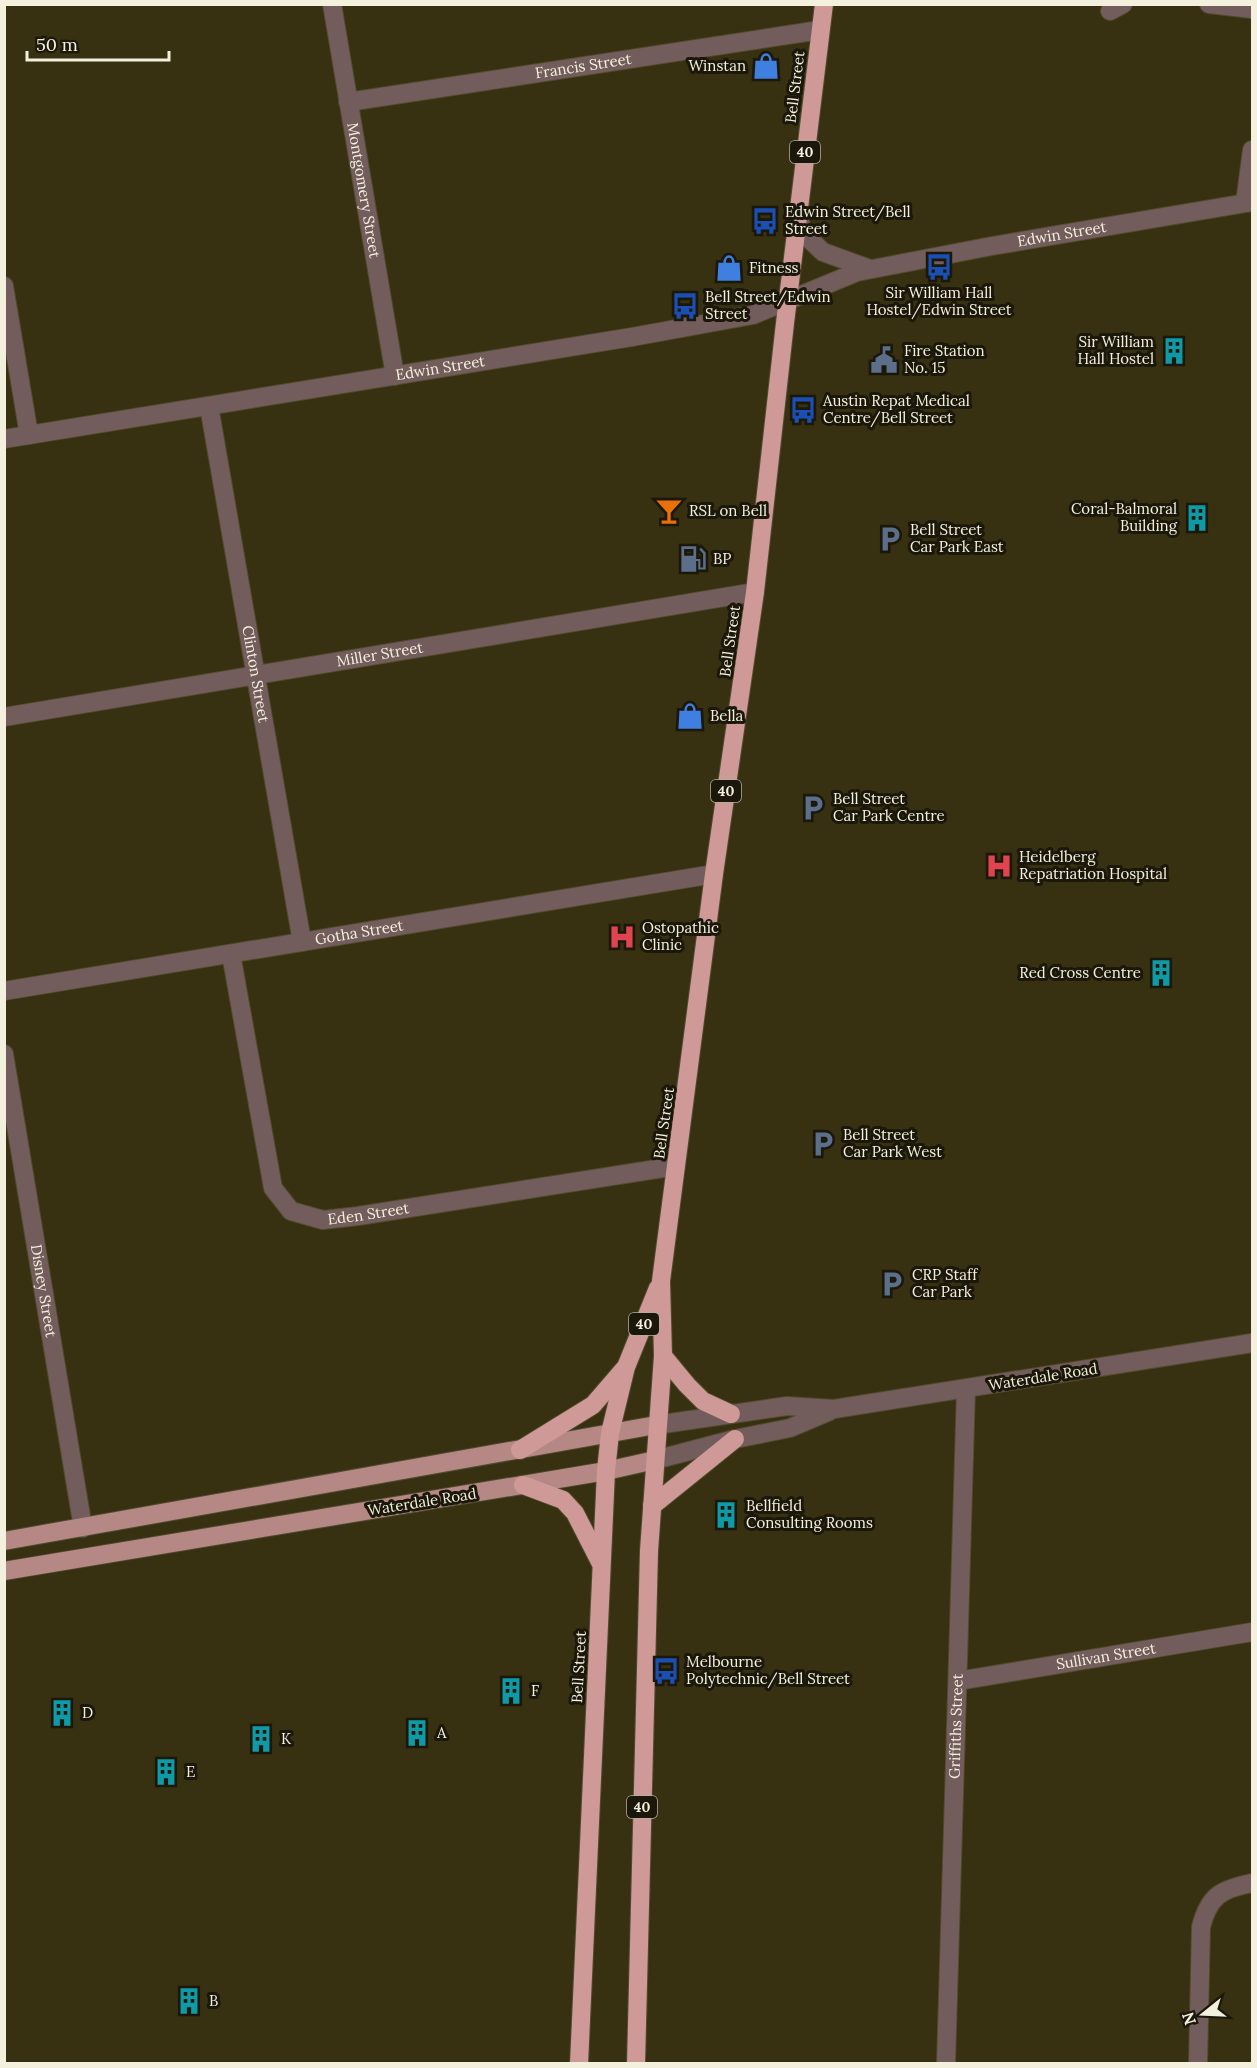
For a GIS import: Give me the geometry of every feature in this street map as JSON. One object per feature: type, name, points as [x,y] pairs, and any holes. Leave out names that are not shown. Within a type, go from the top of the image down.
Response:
[{"type":"highway","name":"Bell Street","points":[[636,2064],[649,1551],[656,1425],[663,1356],[661,1281],[714,874],[755,592],[824,4]]},
{"type":"highway","name":"Bell Street","points":[[579,2064],[606,1471],[610,1433],[626,1367],[661,1281]]},
{"type":"highway","points":[[663,1356],[703,1401],[731,1414]]},
{"type":"highway","points":[[520,1450],[593,1405],[626,1367]]},
{"type":"highway","points":[[652,1506],[735,1439]]},
{"type":"highway","points":[[523,1485],[563,1500],[575,1513],[601,1564]]},
{"type":"main road","name":"Waterdale Road","points":[[4,1541],[656,1425]]},
{"type":"main road","name":"Waterdale Road","points":[[4,1572],[606,1471],[655,1460]]},
{"type":"street","name":"Montgomery Street","points":[[332,4],[395,376]]},
{"type":"street","points":[[1209,4],[1252,9]]},
{"type":"street","name":"Francis Street","points":[[348,102],[820,30]]},
{"type":"street","points":[[1249,202],[1252,150]]},
{"type":"street","name":"Edwin Street","points":[[4,439],[621,339],[753,315],[857,272],[870,269],[1249,202]]},
{"type":"street","points":[[798,215],[803,233],[823,252],[870,269]]},
{"type":"street","points":[[4,286],[29,435]]},
{"type":"street","name":"Clinton Street","points":[[209,406],[302,942]]},
{"type":"street","name":"Miller Street","points":[[4,717],[755,592]]},
{"type":"street","name":"Gotha Street","points":[[4,991],[714,874]]},
{"type":"street","name":"Eden Street","points":[[231,954],[273,1188],[291,1211],[323,1220],[358,1216],[676,1166]]},
{"type":"street","name":"Disney Street","points":[[4,1054],[83,1528]]},
{"type":"street","name":"Waterdale Road","points":[[656,1425],[787,1406],[834,1409],[1252,1343]]},
{"type":"street","name":"Griffiths Street","points":[[946,2064],[966,1389]]},
{"type":"street","name":"Waterdale Road","points":[[655,1460],[735,1439],[790,1428],[834,1409]]},
{"type":"street","name":"Sullivan Street","points":[[958,1681],[1252,1632]]},
{"type":"street","points":[[1198,2064],[1202,1927],[1205,1912],[1211,1902],[1225,1890],[1252,1883]]},
{"type":"place","name":"Winstan","points":[[766,66]]},
{"type":"place","name":"Edwin Street/Bell Street","points":[[765,221]]},
{"type":"place","name":"Sir William Hall Hostel/Edwin Street","points":[[939,267]]},
{"type":"place","name":"Fitness","points":[[729,268]]},
{"type":"place","name":"Bell Street/Edwin Street","points":[[685,306]]},
{"type":"place","name":"Sir William Hall Hostel","points":[[1174,351]]},
{"type":"place","name":"Fire Station No. 15","points":[[884,360]]},
{"type":"place","name":"Austin Repat Medical Centre/Bell Street","points":[[803,410]]},
{"type":"place","name":"RSL on Bell","points":[[669,511]]},
{"type":"place","name":"Coral-Balmoral Building","points":[[1197,518]]},
{"type":"place","name":"Bell Street Car Park East","points":[[890,539]]},
{"type":"place","name":"BP","points":[[693,559]]},
{"type":"place","name":"Bella","points":[[690,716]]},
{"type":"place","name":"Bell Street Car Park Centre","points":[[813,808]]},
{"type":"place","name":"Heidelberg Repatriation Hospital","points":[[999,866]]},
{"type":"place","name":"Ostopathic Clinic","points":[[622,937]]},
{"type":"place","name":"Red Cross Centre","points":[[1161,973]]},
{"type":"place","name":"Bell Street Car Park West","points":[[823,1144]]},
{"type":"place","name":"CRP Staff Car Park","points":[[892,1284]]},
{"type":"place","name":"Bellfield Consulting Rooms","points":[[726,1515]]},
{"type":"place","name":"Melbourne Polytechnic/Bell Street","points":[[666,1671]]},
{"type":"place","name":"F","points":[[511,1691]]},
{"type":"place","name":"D","points":[[62,1713]]},
{"type":"place","name":"A","points":[[417,1733]]},
{"type":"place","name":"K","points":[[261,1739]]},
{"type":"place","name":"E","points":[[166,1772]]},
{"type":"place","name":"B","points":[[189,2001]]}]
